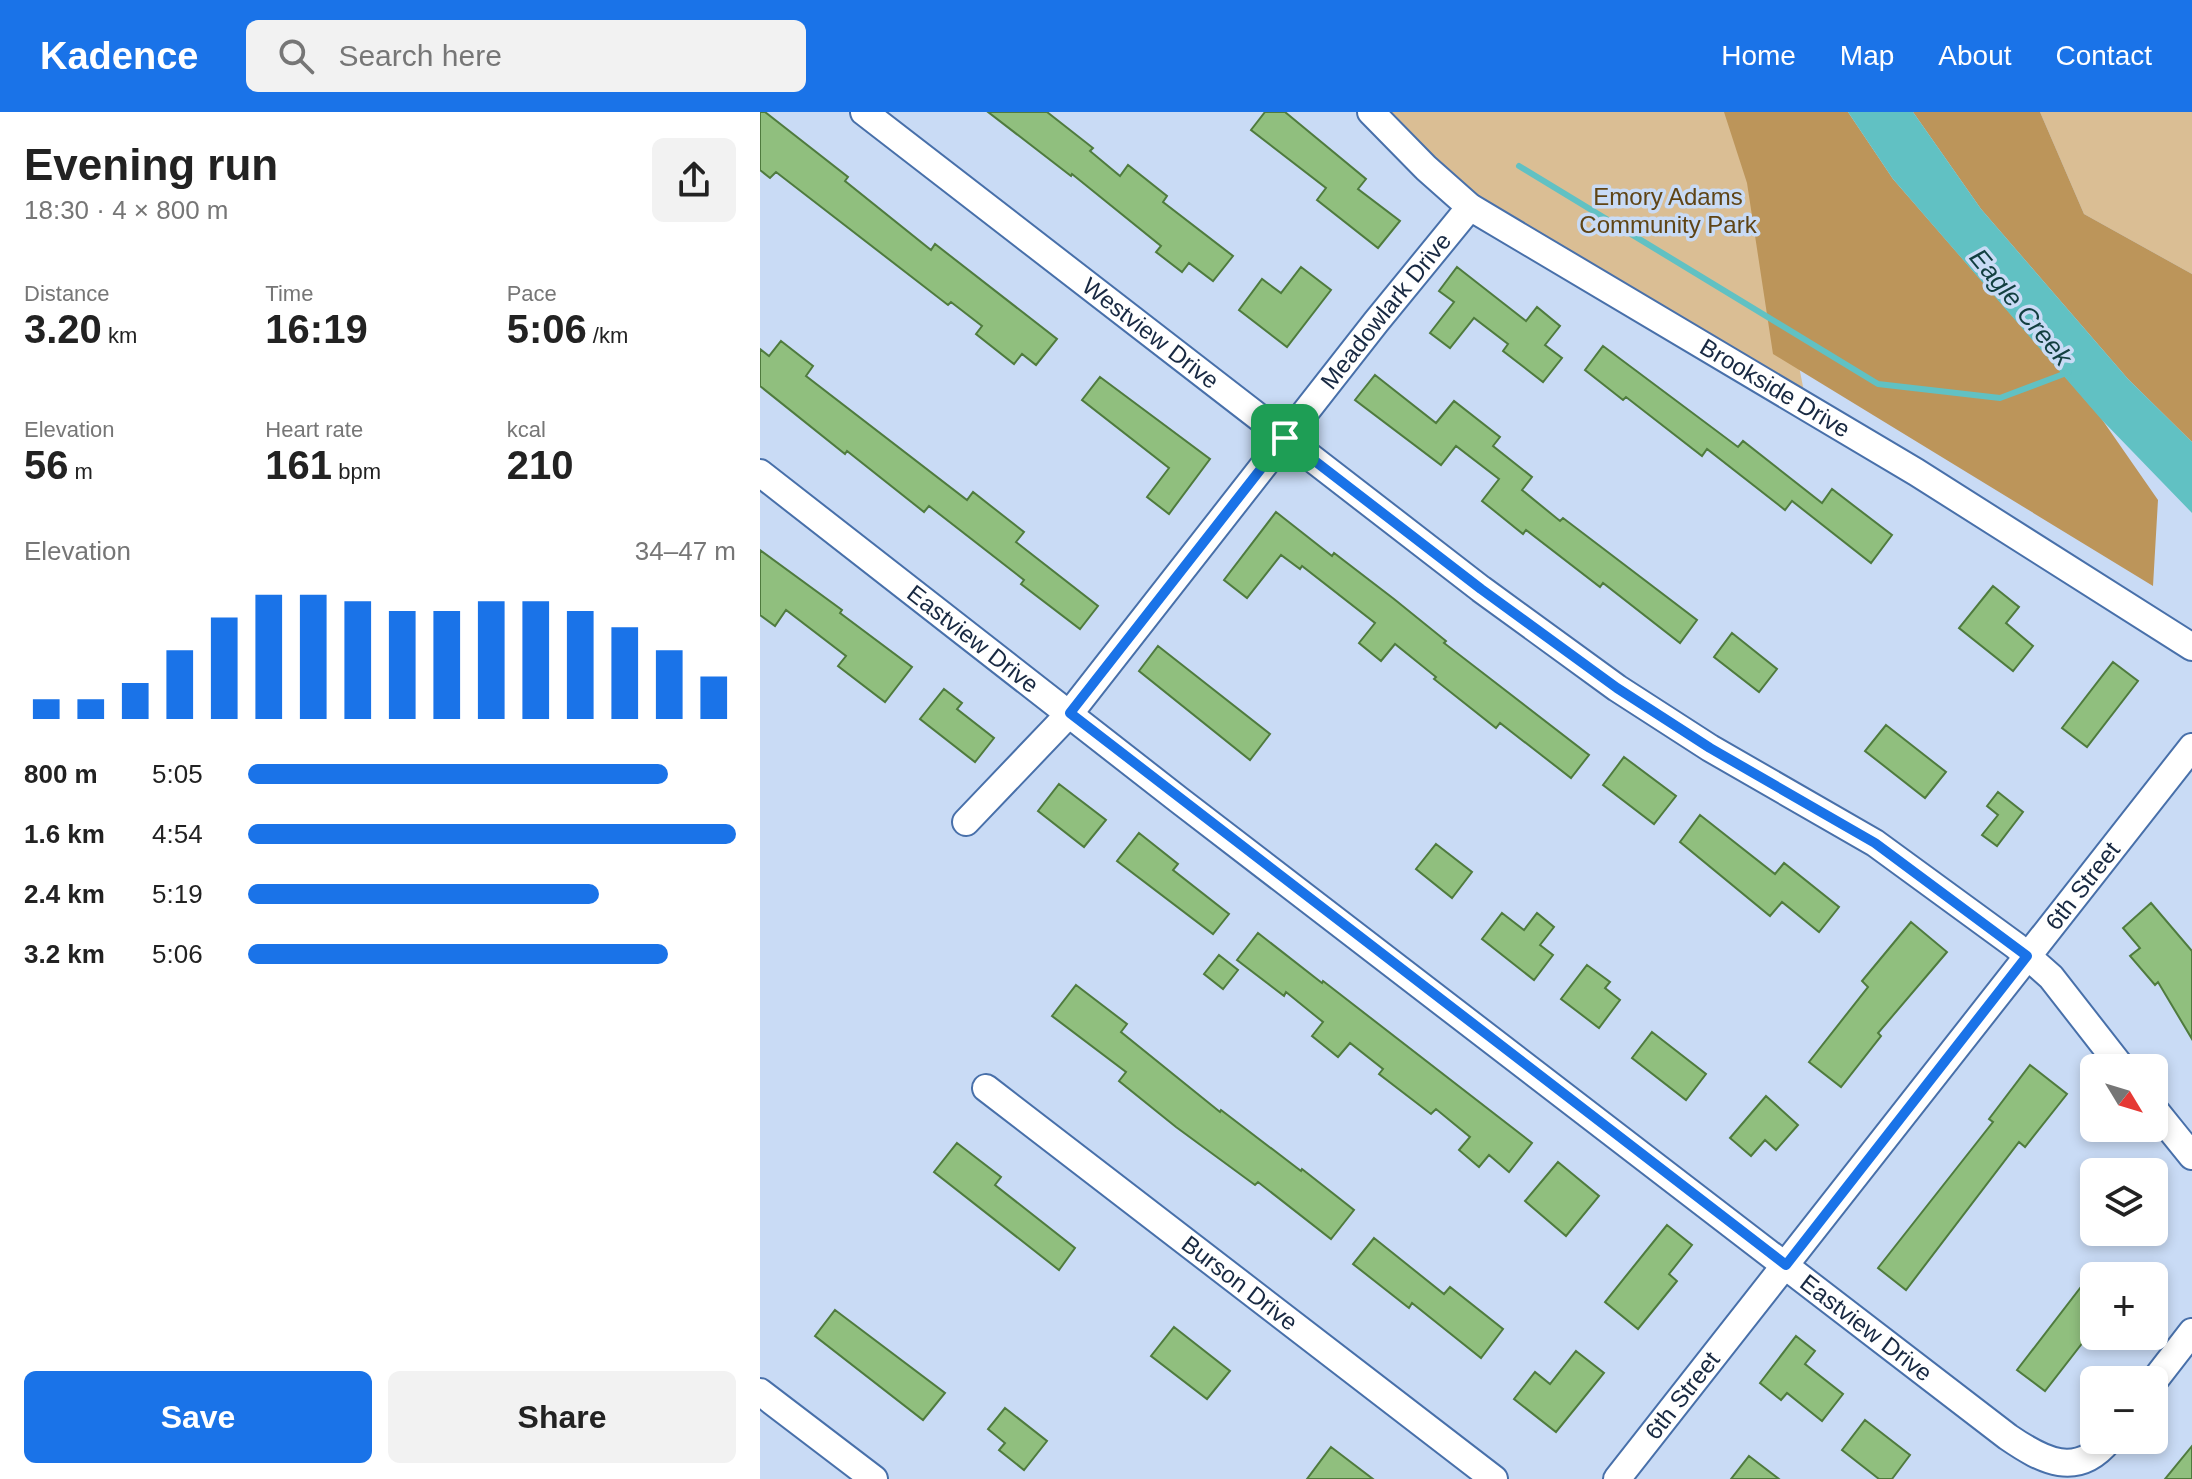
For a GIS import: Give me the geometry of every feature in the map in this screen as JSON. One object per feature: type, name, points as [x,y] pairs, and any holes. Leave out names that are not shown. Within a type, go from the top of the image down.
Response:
[{"type":"street","name":"Westview Drive","points":[[864,112],[1481,589],[1617,688],[1710,748],[1875,843],[2027,956],[2051,977],[2111,1054]]},
{"type":"street","name":"Brookside Drive","points":[[1371,112],[1470,207],[1916,472],[2192,647]]},
{"type":"street","name":"Meadowlark Drive","points":[[966,822],[1070,713],[1376,322],[1470,207]]},
{"type":"street","name":"Eastview Drive","points":[[760,473],[2008,1437],[2048,1461],[2083,1462],[2097,1454]]},
{"type":"street","name":"6th Street","points":[[1617,1479],[2192,747]]},
{"type":"street","name":"Burson Drive","points":[[986,1088],[1494,1479]]},
{"type":"street","points":[[2168,1126],[2192,1156]]},
{"type":"street","points":[[2166,1366],[2192,1332]]},
{"type":"street","points":[[760,1392],[874,1479]]},
{"type":"green space","name":"Emory Adams Community Park","points":[[1371,112],[1749,112],[1807,407],[1470,207]]},
{"type":"green space","points":[[2040,112],[2192,112],[2192,274],[2084,214]]},
{"type":"shaded area","points":[[1724,112],[1848,112],[1893,179],[2101,418],[2158,500],[2153,586],[1773,354],[1747,183]]},
{"type":"shaded area","points":[[1913,112],[2040,112],[2084,214],[2192,274],[2192,442],[2128,379],[1981,209]]},
{"type":"water","name":"Eagle Creek","points":[[1848,112],[1913,112],[1981,209],[2128,379],[2192,442],[2192,513],[2101,419],[1893,179]]},
{"type":"building","points":[[760,112],[765,112],[848,177],[845,181],[931,250],[935,244],[1057,339],[1036,365],[1022,354],[1014,364],[976,334],[982,326],[951,302],[948,305],[776,172],[770,178],[760,170]]},
{"type":"building","points":[[988,112],[1047,112],[1093,148],[1090,151],[1120,176],[1128,165],[1167,196],[1163,202],[1233,256],[1213,281],[1189,263],[1182,272],[1156,252],[1161,246],[1072,174]]},
{"type":"building","points":[[1265,112],[1285,112],[1366,179],[1358,189],[1400,221],[1378,248],[1317,200],[1326,188],[1251,130]]},
{"type":"building","points":[[1301,267],[1331,290],[1287,347],[1239,310],[1262,279],[1281,293]]},
{"type":"building","points":[[1457,267],[1526,321],[1537,307],[1560,326],[1545,345],[1562,358],[1543,382],[1503,351],[1508,344],[1474,318],[1450,348],[1430,333],[1454,302],[1439,291]]},
{"type":"building","points":[[781,341],[813,366],[806,376],[967,500],[973,492],[1024,532],[1016,542],[1098,606],[1080,629],[1021,584],[1024,580],[929,506],[924,512],[760,386],[760,349],[769,356]]},
{"type":"building","points":[[1603,346],[1738,447],[1743,441],[1822,503],[1832,489],[1892,535],[1871,563],[1792,501],[1785,510],[1707,449],[1702,456],[1626,397],[1623,400],[1585,370]]},
{"type":"building","points":[[1375,375],[1436,423],[1454,401],[1500,437],[1493,446],[1532,477],[1522,490],[1697,620],[1680,643],[1603,583],[1600,587],[1526,530],[1523,534],[1482,501],[1499,479],[1456,446],[1441,465],[1355,400]]},
{"type":"building","points":[[1100,377],[1210,459],[1169,514],[1147,497],[1169,468],[1082,400]]},
{"type":"building","points":[[1276,512],[1394,599],[1446,641],[1444,643],[1589,755],[1571,778],[1500,723],[1496,728],[1395,644],[1381,661],[1359,643],[1375,623],[1302,566],[1300,569],[1281,555],[1247,598],[1224,580]]},
{"type":"building","points":[[760,550],[842,610],[840,613],[912,667],[885,702],[838,666],[846,656],[786,610],[775,626],[760,615]]},
{"type":"building","points":[[1993,586],[2019,607],[2006,623],[2033,646],[2013,671],[1959,628]]},
{"type":"building","points":[[1732,633],[1777,669],[1759,692],[1714,657]]},
{"type":"building","points":[[1158,646],[1270,734],[1250,760],[1139,671]]},
{"type":"building","points":[[2113,662],[2138,681],[2087,747],[2062,728]]},
{"type":"building","points":[[944,689],[962,703],[957,709],[994,738],[975,762],[920,719]]},
{"type":"building","points":[[1886,725],[1946,772],[1925,798],[1865,751]]},
{"type":"building","points":[[1624,757],[1676,796],[1654,824],[1603,785]]},
{"type":"building","points":[[1059,784],[1106,820],[1084,847],[1038,811]]},
{"type":"building","points":[[1998,792],[2023,812],[1997,846],[1982,835],[1998,815],[1987,806]]},
{"type":"building","points":[[1700,815],[1775,874],[1784,863],[1839,907],[1819,932],[1782,902],[1770,916],[1680,842]]},
{"type":"building","points":[[1139,833],[1178,864],[1173,870],[1229,914],[1213,934],[1117,861]]},
{"type":"building","points":[[1436,844],[1472,872],[1452,898],[1416,869]]},
{"type":"building","points":[[2151,903],[2192,951],[2192,1039],[2158,982],[2155,985],[2130,956],[2140,948],[2123,928]]},
{"type":"building","points":[[1502,913],[1524,930],[1537,913],[1554,927],[1540,945],[1553,955],[1534,980],[1482,939]]},
{"type":"building","points":[[1911,922],[1947,952],[1878,1033],[1881,1036],[1841,1087],[1809,1062],[1868,987],[1862,981]]},
{"type":"building","points":[[1258,933],[1532,1143],[1509,1172],[1489,1155],[1479,1167],[1459,1150],[1470,1137],[1436,1109],[1431,1114],[1379,1074],[1383,1069],[1350,1043],[1338,1057],[1312,1036],[1323,1022],[1286,992],[1284,996],[1237,960]]},
{"type":"building","points":[[1219,955],[1238,970],[1223,989],[1204,974]]},
{"type":"building","points":[[1587,965],[1610,982],[1605,988],[1620,1000],[1599,1028],[1561,999]]},
{"type":"building","points":[[1076,985],[1127,1024],[1121,1032],[1220,1112],[1354,1210],[1331,1239],[1258,1182],[1255,1185],[1176,1127],[1119,1081],[1126,1072],[1052,1016]]},
{"type":"building","points":[[1652,1032],[1706,1074],[1686,1100],[1632,1058]]},
{"type":"building","points":[[2030,1065],[2067,1094],[2025,1147],[2019,1142],[1906,1290],[1878,1268],[1993,1122],[1989,1119]]},
{"type":"building","points":[[1766,1096],[1798,1125],[1776,1150],[1765,1140],[1751,1156],[1730,1138]]},
{"type":"building","points":[[957,1143],[1001,1177],[995,1185],[1075,1248],[1059,1270],[934,1172]]},
{"type":"building","points":[[1558,1162],[1599,1196],[1566,1236],[1525,1201]]},
{"type":"building","points":[[1667,1225],[1692,1245],[1669,1274],[1677,1281],[1638,1329],[1605,1302]]},
{"type":"building","points":[[1374,1238],[1444,1294],[1450,1287],[1503,1329],[1481,1358],[1412,1303],[1409,1308],[1353,1264]]},
{"type":"building","points":[[2080,1288],[2080,1346],[2045,1391],[2017,1370]]},
{"type":"building","points":[[835,1310],[945,1393],[923,1420],[815,1336]]},
{"type":"building","points":[[1174,1327],[1230,1371],[1207,1399],[1151,1356]]},
{"type":"building","points":[[1796,1336],[1815,1351],[1805,1364],[1843,1394],[1822,1421],[1787,1393],[1781,1400],[1760,1383]]},
{"type":"building","points":[[1576,1351],[1604,1373],[1556,1432],[1514,1399],[1535,1372],[1550,1384]]},
{"type":"building","points":[[1005,1408],[1047,1441],[1024,1470],[999,1450],[1005,1443],[988,1429]]},
{"type":"building","points":[[1865,1420],[1910,1455],[1892,1479],[1879,1479],[1842,1450]]},
{"type":"building","points":[[2192,1446],[2192,1479],[2165,1479]]},
{"type":"building","points":[[1331,1447],[1373,1479],[1307,1479]]},
{"type":"building","points":[[1749,1456],[1779,1479],[1731,1479]]},
{"type":"waterway","name":"Eagle Creek","points":[[1519,166],[1878,384],[2000,398],[2069,372]]},
{"type":"route","points":[[1285,438],[1481,589],[1617,688],[1669,724],[1875,843],[2027,956],[1786,1265],[1070,713],[1285,438]]}]
